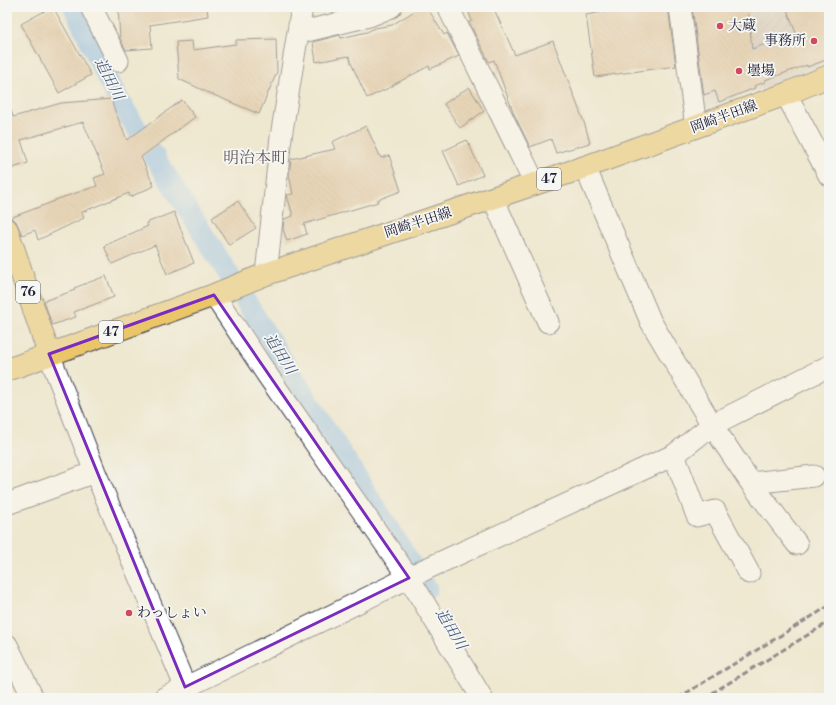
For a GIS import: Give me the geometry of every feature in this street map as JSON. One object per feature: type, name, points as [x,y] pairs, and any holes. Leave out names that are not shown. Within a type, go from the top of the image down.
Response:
[{"type":"main road","name":"岡崎半田線","points":[[7,370],[214,295],[266,274],[586,167],[786,94],[829,76]]},
{"type":"main road","name":"76","points":[[7,230],[49,354]]},
{"type":"street","points":[[92,7],[118,61]]},
{"type":"street","points":[[266,274],[282,136],[302,7]]},
{"type":"street","points":[[298,33],[369,16],[391,7]]},
{"type":"street","points":[[448,7],[535,184]]},
{"type":"street","points":[[680,7],[696,127]]},
{"type":"street","points":[[786,94],[829,175]]},
{"type":"street","points":[[586,167],[651,322],[712,425],[751,483],[797,544]]},
{"type":"street","points":[[493,198],[548,322]]},
{"type":"street","points":[[214,295],[277,389],[415,574],[482,698]]},
{"type":"street","points":[[49,354],[95,472],[188,693]]},
{"type":"street","points":[[164,698],[188,693],[415,574],[674,455],[712,425],[829,366]]},
{"type":"street","points":[[674,455],[697,516],[715,511],[748,573]]},
{"type":"street","points":[[7,504],[95,472]]},
{"type":"street","points":[[751,483],[814,476]]},
{"type":"street","points":[[7,645],[33,698]]},
{"type":"highlighted area","points":[[214,295],[409,578],[185,687],[49,354]]},
{"type":"shaded area","points":[[669,7],[829,7],[829,63],[788,80],[688,115]]},
{"type":"building","points":[[52,7],[91,75],[59,93],[21,24]]},
{"type":"building","points":[[118,7],[207,7],[208,16],[150,25],[152,48],[126,50],[120,39]]},
{"type":"building","points":[[421,7],[427,7],[444,35],[447,33],[459,56],[430,69],[429,66],[393,86],[367,98],[349,56],[316,62],[313,42],[340,35],[341,38],[367,32],[375,28],[392,25]]},
{"type":"building","points":[[467,7],[493,7],[515,55],[553,41],[585,125],[590,143],[556,153],[551,139],[530,147],[514,114],[494,60],[489,62],[469,22],[472,21]]},
{"type":"building","points":[[641,7],[668,7],[676,66],[595,77],[586,15]]},
{"type":"building","points":[[692,7],[748,7],[752,49],[796,33],[786,7],[829,7],[829,59],[765,80],[765,82],[754,86],[755,88],[719,102],[715,91],[704,95]]},
{"type":"building","points":[[276,39],[277,72],[259,114],[179,79],[176,42],[192,41],[193,50],[236,44],[236,40]]},
{"type":"building","points":[[469,87],[484,111],[460,128],[444,104]]},
{"type":"building","points":[[112,99],[113,106],[127,140],[182,100],[195,117],[141,157],[154,186],[130,197],[129,193],[82,212],[84,218],[38,240],[35,230],[22,235],[16,221],[10,218],[55,200],[97,186],[94,178],[105,174],[83,122],[21,140],[28,163],[7,170],[7,108],[10,107],[13,117],[61,103]]},
{"type":"building","points":[[366,126],[381,158],[389,155],[401,191],[377,200],[378,202],[304,224],[307,234],[287,241],[283,229],[284,219],[293,216],[287,195],[293,194],[289,175],[291,159],[335,149],[332,142]]},
{"type":"building","points":[[467,140],[483,175],[459,186],[443,151]]},
{"type":"building","points":[[238,201],[256,228],[229,245],[212,218]]},
{"type":"building","points":[[174,212],[194,263],[167,274],[155,245],[112,264],[104,246],[148,226],[146,223]]},
{"type":"building","points":[[106,276],[114,297],[74,312],[76,317],[52,325],[44,301],[75,290],[74,288]]},
{"type":"waterway","name":"追田川","points":[[74,7],[115,94],[427,589]]},
{"type":"railway","points":[[678,698],[829,606]]},
{"type":"railway","points":[[704,698],[829,622]]},
{"type":"place","name":"大蔵","points":[[720,26]]},
{"type":"place","name":"事務所","points":[[814,41]]},
{"type":"place","name":"壜場","points":[[739,71]]},
{"type":"place","name":"わっしょい","points":[[129,613]]},
{"type":"district","name":"明治本町","points":[[255,158]]}]
